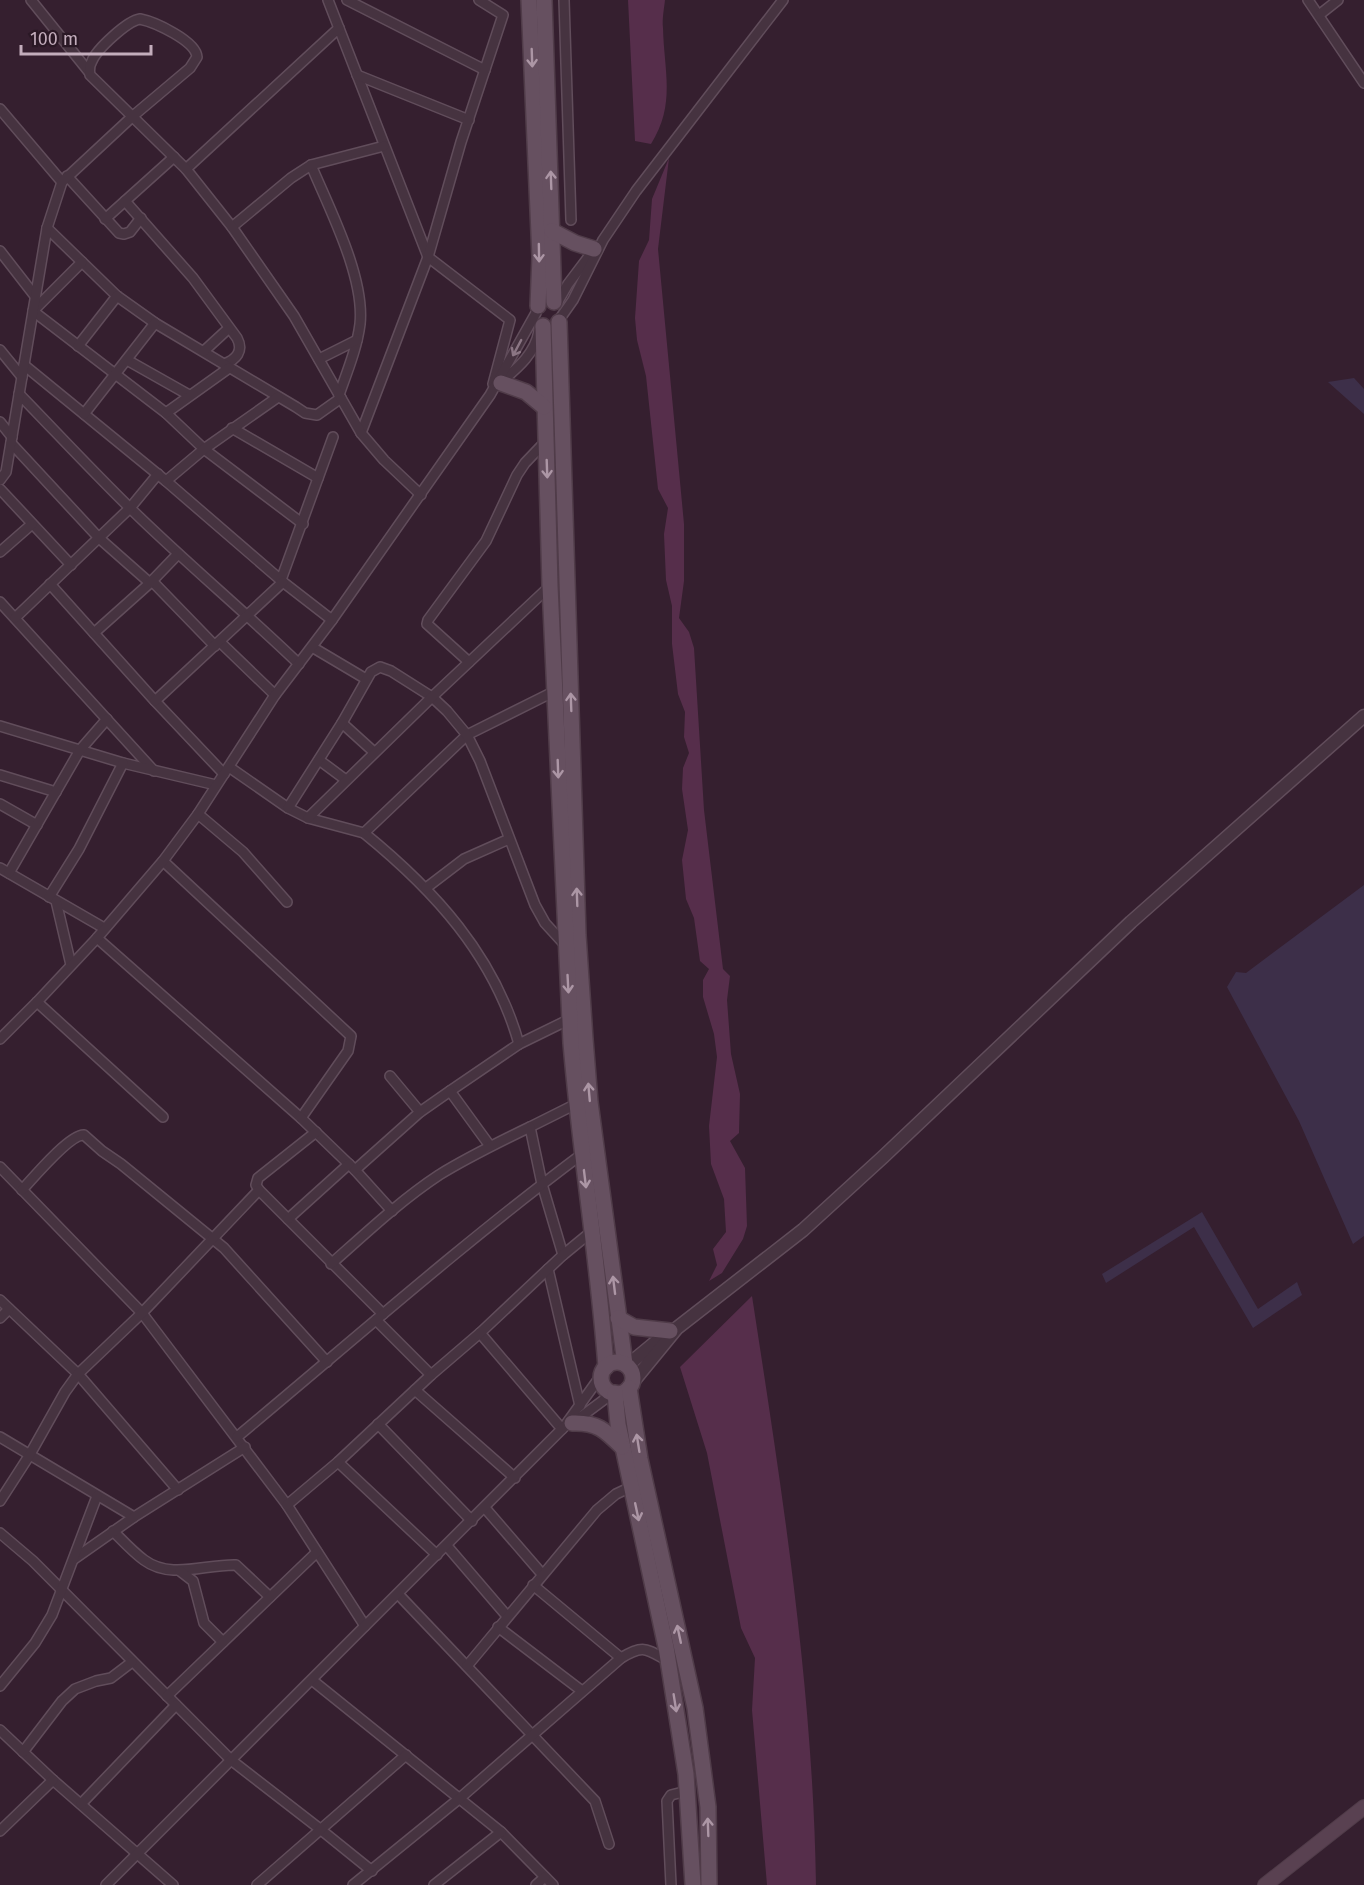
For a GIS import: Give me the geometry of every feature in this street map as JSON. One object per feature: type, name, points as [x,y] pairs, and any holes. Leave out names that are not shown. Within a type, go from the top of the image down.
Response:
[{"type":"main road","points":[[529,0],[540,257],[539,317],[570,1019],[576,1104],[604,1371],[603,1385],[622,1389]]},
{"type":"main road","points":[[544,0],[552,231],[558,311],[579,947],[590,1102],[618,1318],[626,1365],[632,1372],[622,1389],[622,1447],[668,1661],[687,1791],[693,1885]]},
{"type":"main road","points":[[552,231],[570,241],[599,244]]},
{"type":"main road","points":[[539,317],[547,301],[558,311]]},
{"type":"main road","points":[[539,317],[550,327],[558,311]]},
{"type":"main road","points":[[496,387],[526,392],[544,407]]},
{"type":"main road","points":[[618,1318],[634,1327],[674,1329]]},
{"type":"main road","points":[[604,1371],[615,1362],[626,1365]]},
{"type":"main road","points":[[622,1389],[640,1459],[695,1708],[708,1807],[709,1885]]},
{"type":"main road","points":[[566,1427],[585,1423],[597,1426],[607,1432],[622,1447]]},
{"type":"main road","points":[[1265,1885],[1364,1807]]},
{"type":"street","points":[[31,0],[93,79],[186,169],[232,227],[294,316],[361,433],[384,460],[421,495]]},
{"type":"street","points":[[328,0],[428,257],[510,320],[496,387]]},
{"type":"street","points":[[348,0],[485,70]]},
{"type":"street","points":[[361,433],[428,257],[469,120],[504,15],[479,0]]},
{"type":"street","points":[[564,0],[571,220]]},
{"type":"street","points":[[558,311],[568,284],[688,122],[783,0]]},
{"type":"street","points":[[1308,0],[1364,83]]},
{"type":"street","points":[[1319,15],[1338,0]]},
{"type":"street","points":[[0,480],[6,472],[12,440],[47,228],[64,179],[194,63],[198,55],[194,48],[180,37],[157,25],[135,19],[96,54],[89,72]]},
{"type":"street","points":[[186,169],[339,28]]},
{"type":"street","points":[[357,75],[469,120]]},
{"type":"street","points":[[0,109],[64,179],[119,233],[130,232],[141,218]]},
{"type":"street","points":[[232,227],[291,178],[312,165],[384,146]]},
{"type":"street","points":[[105,219],[174,157]]},
{"type":"street","points":[[47,228],[117,296],[155,323],[305,412],[317,415],[340,397],[357,340],[360,307],[352,264],[312,165]]},
{"type":"street","points":[[125,201],[193,278],[237,339],[240,348],[234,360],[166,413]]},
{"type":"street","points":[[558,311],[573,300],[599,244]]},
{"type":"street","points":[[0,251],[35,296]]},
{"type":"street","points":[[33,311],[82,262]]},
{"type":"street","points":[[78,346],[117,296]]},
{"type":"street","points":[[33,311],[166,413],[204,449],[303,524]]},
{"type":"street","points":[[0,1039],[97,938],[163,861],[198,814],[275,695],[332,620],[496,387],[539,317]]},
{"type":"street","points":[[496,387],[531,352],[537,340],[539,317]]},
{"type":"street","points":[[84,414],[155,323]]},
{"type":"street","points":[[204,351],[229,328]]},
{"type":"street","points":[[319,359],[357,340]]},
{"type":"street","points":[[0,350],[22,377]]},
{"type":"street","points":[[127,360],[189,395]]},
{"type":"street","points":[[24,365],[162,478],[282,581],[332,620]]},
{"type":"street","points":[[19,394],[130,508],[178,554],[249,615],[299,664]]},
{"type":"street","points":[[15,618],[162,478],[278,396]]},
{"type":"street","points":[[0,422],[12,440],[99,538],[275,695]]},
{"type":"street","points":[[232,428],[318,478]]},
{"type":"street","points":[[154,701],[249,615],[282,581],[333,436]]},
{"type":"street","points":[[469,662],[427,624],[428,620],[486,541],[508,490],[521,469],[546,441]]},
{"type":"street","points":[[0,446],[9,456]]},
{"type":"street","points":[[0,489],[71,565]]},
{"type":"street","points":[[0,552],[32,524]]},
{"type":"street","points":[[93,633],[151,582],[178,554]]},
{"type":"street","points":[[51,584],[154,701],[226,770],[308,818],[364,834],[397,860],[426,888],[459,925],[474,948],[503,1000],[519,1044]]},
{"type":"street","points":[[308,818],[374,752],[550,586]]},
{"type":"street","points":[[2,607],[15,618],[154,771]]},
{"type":"street","points":[[312,647],[366,679]]},
{"type":"street","points":[[288,808],[342,723],[366,679],[374,669],[383,668],[391,671],[432,697],[467,735],[480,761],[535,905],[545,923],[566,946]]},
{"type":"street","points":[[364,834],[467,735],[555,692]]},
{"type":"street","points":[[626,1365],[802,1230],[883,1157],[1131,922],[1364,716]]},
{"type":"street","points":[[104,928],[4,870],[37,825],[80,750],[107,719]]},
{"type":"street","points":[[342,723],[374,752]]},
{"type":"street","points":[[0,726],[123,763],[216,785]]},
{"type":"street","points":[[319,760],[346,780]]},
{"type":"street","points":[[71,965],[52,899],[123,763]]},
{"type":"street","points":[[0,775],[56,792]]},
{"type":"street","points":[[0,804],[37,825]]},
{"type":"street","points":[[198,814],[243,852],[288,902]]},
{"type":"street","points":[[426,888],[465,859],[509,839]]},
{"type":"street","points":[[163,861],[351,1036],[348,1051],[301,1118]]},
{"type":"street","points":[[97,938],[301,1118],[352,1167],[392,1211]]},
{"type":"street","points":[[37,1002],[163,1117]]},
{"type":"street","points":[[288,1218],[420,1112],[519,1044],[570,1019]]},
{"type":"street","points":[[390,1076],[420,1112]]},
{"type":"street","points":[[450,1092],[490,1146]]},
{"type":"street","points":[[331,1264],[392,1211],[439,1176],[490,1146],[576,1104]]},
{"type":"street","points":[[530,1127],[542,1184],[563,1255]]},
{"type":"street","points":[[316,1132],[258,1178],[256,1185],[431,1375]]},
{"type":"street","points":[[22,1190],[64,1147],[82,1134],[224,1248],[327,1362]]},
{"type":"street","points":[[237,1437],[379,1317],[582,1154]]},
{"type":"street","points":[[0,1167],[142,1313],[287,1505],[365,1626]]},
{"type":"street","points":[[0,1501],[78,1374],[214,1240],[259,1190]]},
{"type":"street","points":[[287,1505],[338,1462],[563,1255],[591,1232]]},
{"type":"street","points":[[548,1269],[580,1406]]},
{"type":"street","points":[[0,1300],[78,1374],[178,1490]]},
{"type":"street","points":[[0,1318],[9,1309]]},
{"type":"street","points":[[106,1885],[566,1427],[622,1389],[674,1329]]},
{"type":"street","points":[[480,1333],[566,1427]]},
{"type":"street","points":[[566,1427],[604,1371]]},
{"type":"street","points":[[415,1390],[514,1478]]},
{"type":"street","points":[[378,1424],[472,1521]]},
{"type":"street","points":[[0,1437],[134,1517]]},
{"type":"street","points":[[73,1560],[134,1517],[245,1447]]},
{"type":"street","points":[[338,1462],[437,1556]]},
{"type":"street","points":[[467,1666],[597,1510],[616,1494],[631,1487]]},
{"type":"street","points":[[0,1686],[35,1643],[52,1615],[97,1496]]},
{"type":"street","points":[[485,1508],[542,1574]]},
{"type":"street","points":[[113,1531],[143,1560],[159,1569],[180,1571],[218,1564],[236,1565],[270,1597]]},
{"type":"street","points":[[0,1533],[33,1561],[231,1760],[372,1871]]},
{"type":"street","points":[[447,1546],[507,1616]]},
{"type":"street","points":[[167,1696],[317,1552]]},
{"type":"street","points":[[180,1571],[193,1581],[204,1623],[223,1641]]},
{"type":"street","points":[[533,1585],[621,1658]]},
{"type":"street","points":[[398,1594],[596,1801],[609,1844]]},
{"type":"street","points":[[498,1627],[582,1691]]},
{"type":"street","points":[[354,1885],[460,1798],[621,1658],[636,1649],[648,1650],[668,1661]]},
{"type":"street","points":[[23,1752],[62,1701],[75,1689],[111,1678],[132,1662]]},
{"type":"street","points":[[312,1680],[501,1832],[553,1885]]},
{"type":"street","points":[[81,1804],[176,1705]]},
{"type":"street","points":[[0,1730],[53,1780],[173,1885]]},
{"type":"street","points":[[257,1885],[406,1755]]},
{"type":"street","points":[[0,1831],[53,1780]]},
{"type":"street","points":[[671,1885],[667,1801],[671,1796],[687,1791]]},
{"type":"street","points":[[434,1885],[501,1832]]},
{"type":"street","points":[[536,1885],[545,1877]]},
{"type":"shaded area","points":[[628,0],[665,0],[663,25],[666,101],[664,115],[651,144],[635,141]]},
{"type":"shaded area","points":[[669,158],[658,249],[684,524],[684,581],[679,618],[689,632],[694,648],[704,810],[723,969],[730,976],[727,1000],[731,1054],[740,1094],[739,1133],[730,1141],[745,1168],[747,1226],[743,1239],[722,1273],[709,1281],[717,1265],[713,1249],[726,1232],[724,1199],[711,1164],[709,1126],[717,1057],[714,1034],[703,997],[703,980],[709,969],[700,961],[694,918],[686,899],[682,860],[688,830],[682,789],[683,768],[689,753],[684,737],[685,712],[678,694],[672,644],[672,606],[666,580],[664,534],[668,508],[658,489],[646,376],[637,340],[635,318],[639,261],[649,240],[652,199]]},
{"type":"shaded area","points":[[1354,378],[1364,389],[1364,414],[1328,382]]},
{"type":"shaded area","points":[[1364,885],[1364,1236],[1353,1244],[1299,1121],[1227,987],[1236,972],[1246,973]]},
{"type":"shaded area","points":[[1202,1212],[1258,1309],[1297,1282],[1302,1295],[1253,1328],[1194,1227],[1106,1283],[1102,1274]]},
{"type":"shaded area","points":[[752,1296],[794,1589],[809,1737],[816,1885],[767,1885],[752,1710],[755,1658],[741,1628],[707,1453],[680,1367]]}]
